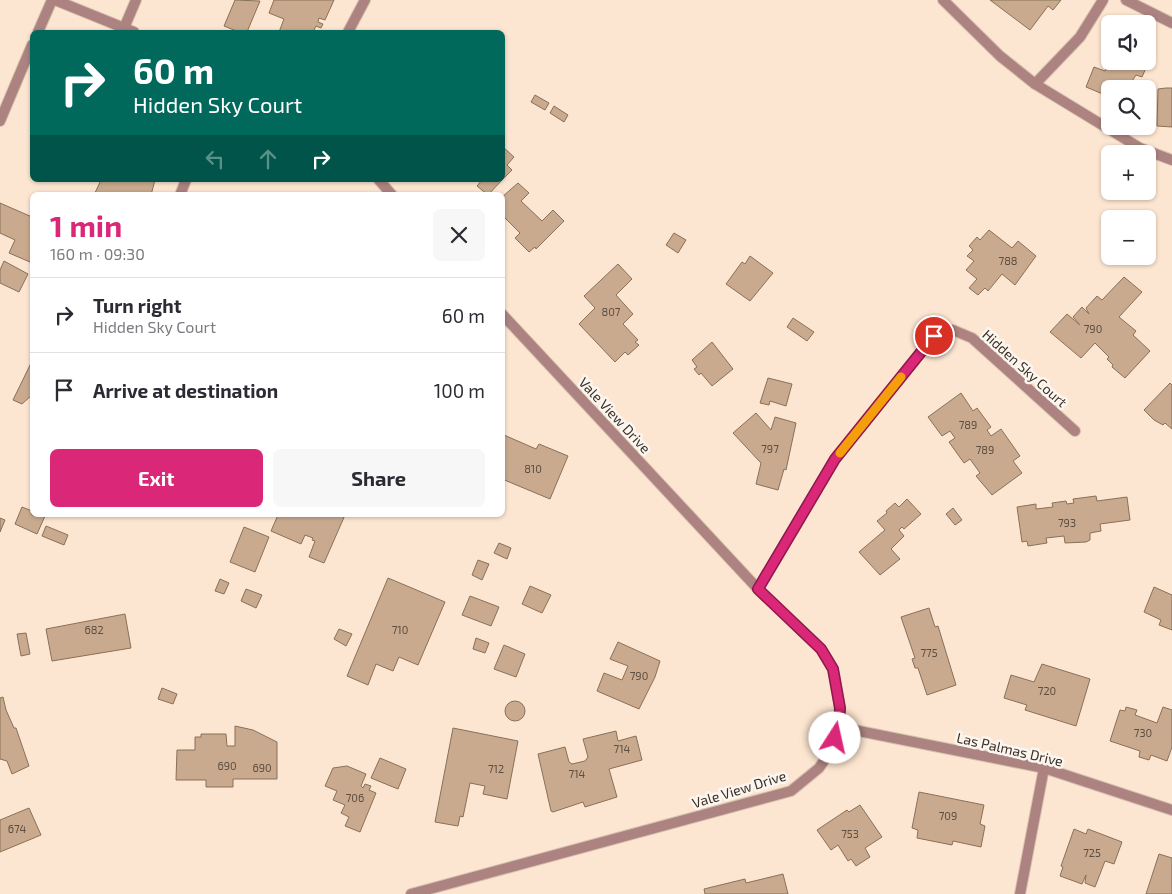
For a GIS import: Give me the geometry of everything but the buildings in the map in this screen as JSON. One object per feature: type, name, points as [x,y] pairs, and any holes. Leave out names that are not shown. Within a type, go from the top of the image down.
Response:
[{"type":"street","points":[[39,30],[53,0],[129,30],[136,0]]},
{"type":"street","points":[[349,30],[365,0]]},
{"type":"street","points":[[943,0],[1000,56],[1035,84],[1140,148],[1172,160]]},
{"type":"street","points":[[1035,84],[1080,37],[1104,0]]},
{"type":"street","points":[[1126,0],[1172,22]]},
{"type":"street","points":[[0,121],[30,50]]},
{"type":"street","points":[[381,182],[389,192]]},
{"type":"street","name":"Vale View Drive","points":[[411,894],[791,791],[819,768],[832,749],[839,727],[840,708],[833,669],[821,649],[758,589],[505,317]]},
{"type":"street","name":"Hidden Sky Court","points":[[758,589],[835,459],[934,336],[953,330],[972,338],[1075,431]]},
{"type":"street","name":"Las Palmas Drive","points":[[839,727],[1044,768],[1172,810]]},
{"type":"street","points":[[1020,894],[1044,768]]},
{"type":"slow traffic","points":[[840,453],[901,377]]},
{"type":"route","points":[[835,738],[839,727],[840,708],[833,669],[821,649],[758,589],[835,459],[934,336]]}]
